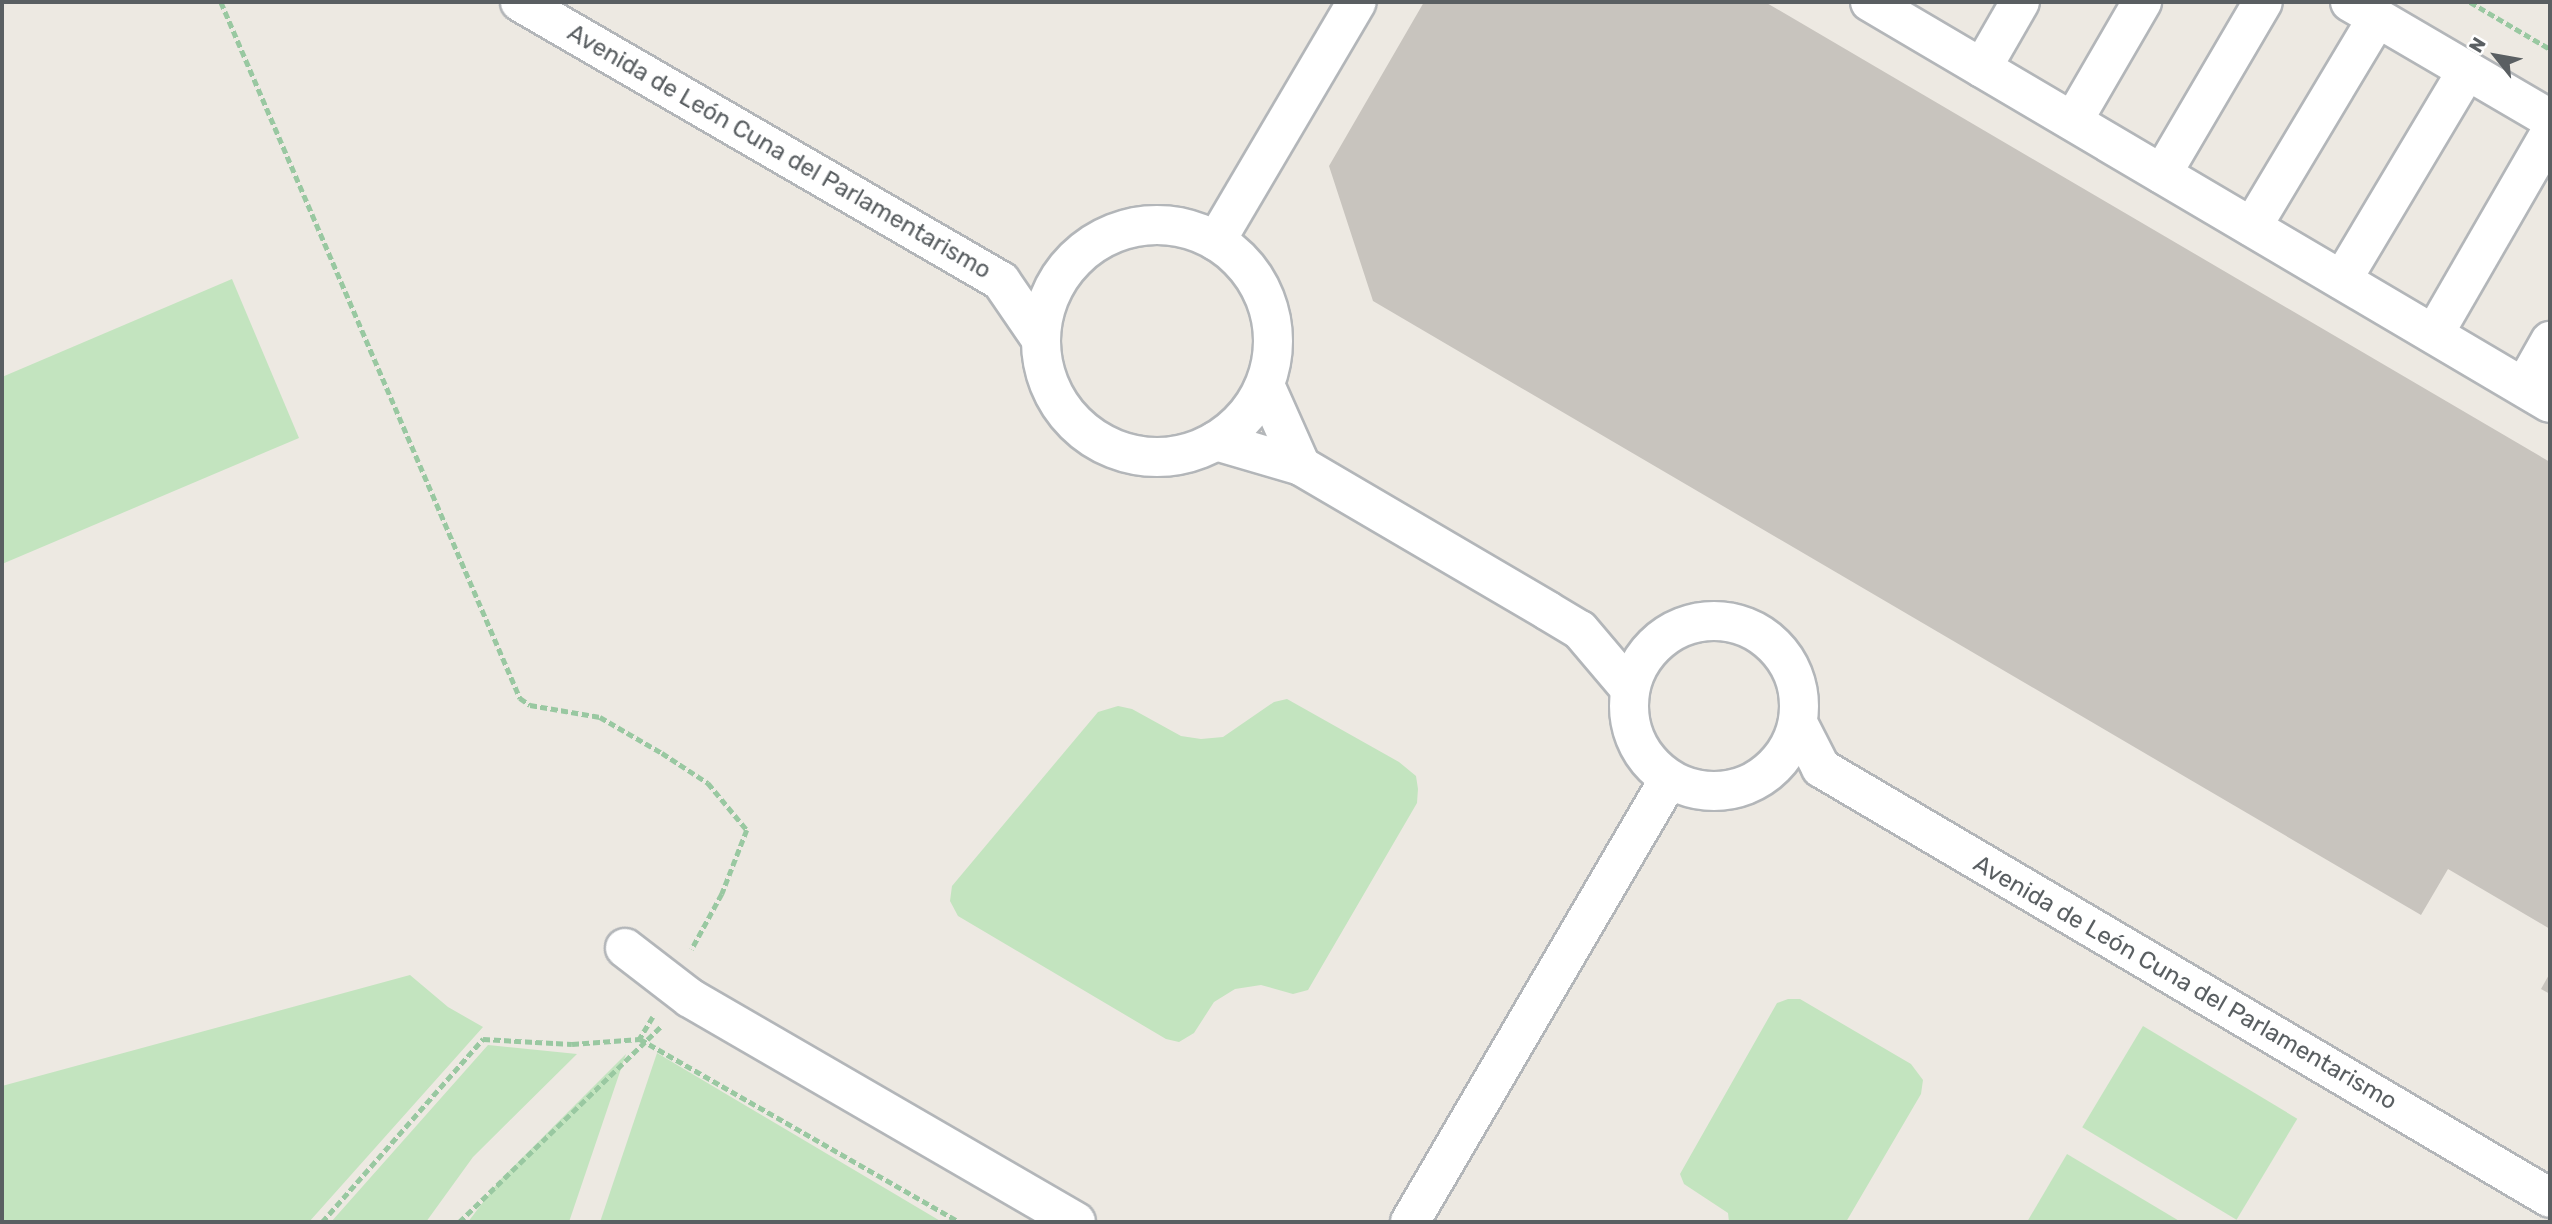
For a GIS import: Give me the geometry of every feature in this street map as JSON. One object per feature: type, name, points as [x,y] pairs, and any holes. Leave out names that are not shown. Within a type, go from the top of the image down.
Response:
[{"type":"street","name":"Avenida de León Cuna del Parlamentarismo","points":[[520,2],[1001,281],[1040,338]]},
{"type":"street","points":[[1216,241],[1357,2]]},
{"type":"street","points":[[1982,68],[2020,2]]},
{"type":"street","points":[[2073,121],[2142,2]]},
{"type":"street","points":[[2162,174],[2263,2]]},
{"type":"street","points":[[1886,6],[1982,68],[2537,395],[2550,341]]},
{"type":"street","points":[[2252,227],[2364,10],[2550,119]]},
{"type":"street","points":[[2342,280],[2467,70]]},
{"type":"street","points":[[2434,334],[2550,133]]},
{"type":"street","name":"Avenida de León Cuna del Parlamentarismo","points":[[1161,224],[1198,231],[1216,241],[1230,249],[1255,277],[1270,311],[1273,348],[1265,385],[1245,417],[1216,441],[1181,455],[1144,457],[1109,447],[1078,426],[1057,401],[1045,371],[1040,338],[1046,305],[1063,272],[1090,246],[1124,229],[1161,224]]},
{"type":"street","name":"Avenida de León Cuna del Parlamentarismo","points":[[1001,281],[1063,272]]},
{"type":"street","points":[[1265,385],[1301,466]]},
{"type":"street","points":[[1216,441],[1301,466],[1580,630],[1630,689]]},
{"type":"street","points":[[1704,621],[1731,622],[1756,631],[1777,648],[1792,670],[1799,696],[1798,723],[1788,748],[1771,770],[1748,785],[1722,792],[1694,790],[1668,779],[1648,763],[1635,740],[1628,715],[1630,689],[1639,664],[1656,643],[1678,628],[1704,621]]},
{"type":"street","points":[[1580,630],[1656,643]]},
{"type":"street","points":[[1771,770],[1821,768],[1798,723]]},
{"type":"street","name":"Avenida de León Cuna del Parlamentarismo","points":[[1821,768],[2550,1198]]},
{"type":"street","points":[[1410,1222],[1668,779]]},
{"type":"street","points":[[625,948],[681,991],[1076,1222]]},
{"type":"path","points":[[221,2],[520,698],[530,705],[600,717],[662,753],[708,783],[747,830],[681,991],[642,1040],[459,1222]]},
{"type":"path","points":[[2470,2],[2550,49]]},
{"type":"path","points":[[642,1040],[681,991]]},
{"type":"path","points":[[322,1222],[483,1039],[572,1044],[642,1040],[959,1222]]},
{"type":"green space","points":[[232,279],[299,438],[2,564],[2,377]]},
{"type":"green space","points":[[1287,699],[1399,762],[1416,776],[1418,789],[1417,803],[1308,990],[1293,994],[1261,985],[1235,989],[1214,1002],[1194,1033],[1179,1042],[1166,1039],[958,916],[950,901],[952,886],[1098,712],[1118,706],[1132,709],[1181,736],[1201,739],[1223,737],[1274,702]]},
{"type":"green space","points":[[410,975],[448,1007],[483,1027],[309,1222],[2,1222],[2,1086]]},
{"type":"green space","points":[[1800,999],[1911,1064],[1923,1080],[1921,1094],[1846,1222],[1729,1222],[1728,1213],[1684,1184],[1680,1174],[1777,1003]]},
{"type":"green space","points":[[2143,1026],[2297,1119],[2237,1220],[2082,1127]]},
{"type":"green space","points":[[488,1045],[577,1054],[473,1157],[426,1222],[331,1222]]},
{"type":"green space","points":[[657,1053],[942,1222],[600,1222]]},
{"type":"green space","points":[[626,1054],[569,1222],[468,1222],[499,1181]]},
{"type":"green space","points":[[2067,1154],[2181,1222],[2027,1222]]},
{"type":"building","points":[[1424,2],[1765,2],[2550,462],[2550,929],[2448,869],[2421,915],[1373,301],[1329,166]]},
{"type":"building","points":[[2550,973],[2550,994],[2541,989]]}]
